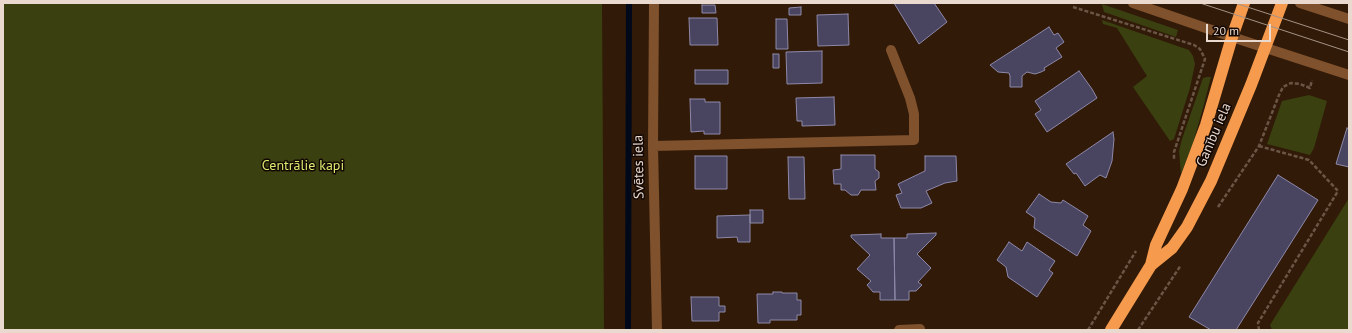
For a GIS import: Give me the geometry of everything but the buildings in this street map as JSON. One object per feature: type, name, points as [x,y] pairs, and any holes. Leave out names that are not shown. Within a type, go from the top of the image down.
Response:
[{"type":"highway","name":"Ganību iela","points":[[1111,330],[1151,265],[1156,245],[1182,189],[1206,125],[1232,37],[1244,3]]},
{"type":"highway","name":"Ganību iela","points":[[1151,265],[1172,248],[1187,227],[1211,181],[1252,85],[1264,47],[1282,3]]},
{"type":"street","name":"Svētes iela","points":[[654,3],[653,146],[657,330]]},
{"type":"street","points":[[1133,3],[1349,75]]},
{"type":"street","points":[[1300,3],[1349,19]]},
{"type":"street","points":[[653,146],[914,140],[914,114],[910,98],[891,50]]},
{"type":"street","points":[[899,330],[920,330]]},
{"type":"path","points":[[1073,7],[1194,45],[1200,49],[1205,59],[1174,152],[1174,165]]},
{"type":"path","points":[[1279,95],[1283,87],[1291,82],[1310,88]]},
{"type":"path","points":[[1259,146],[1308,160],[1338,191],[1258,323],[1259,330]]},
{"type":"path","points":[[1088,330],[1137,249]]},
{"type":"green space","name":"Centrālie kapi","points":[[3,3],[602,3],[604,330],[3,330]]},
{"type":"green space","points":[[1102,4],[1178,30],[1176,37],[1104,12]]},
{"type":"green space","points":[[1102,20],[1189,50],[1193,56],[1195,64],[1190,88],[1174,139],[1170,141],[1133,87],[1147,76],[1117,28],[1103,24]]},
{"type":"green space","points":[[1211,77],[1203,108],[1193,143],[1181,174],[1179,151],[1182,139],[1203,78]]},
{"type":"green space","points":[[1309,95],[1327,101],[1314,148],[1310,155],[1267,144],[1282,101]]},
{"type":"green space","points":[[1349,198],[1349,330],[1272,330],[1270,325]]},
{"type":"waterway","points":[[628,330],[629,3]]},
{"type":"tram line","points":[[1200,3],[1349,52]]},
{"type":"tram line","points":[[1235,3],[1349,40]]}]
